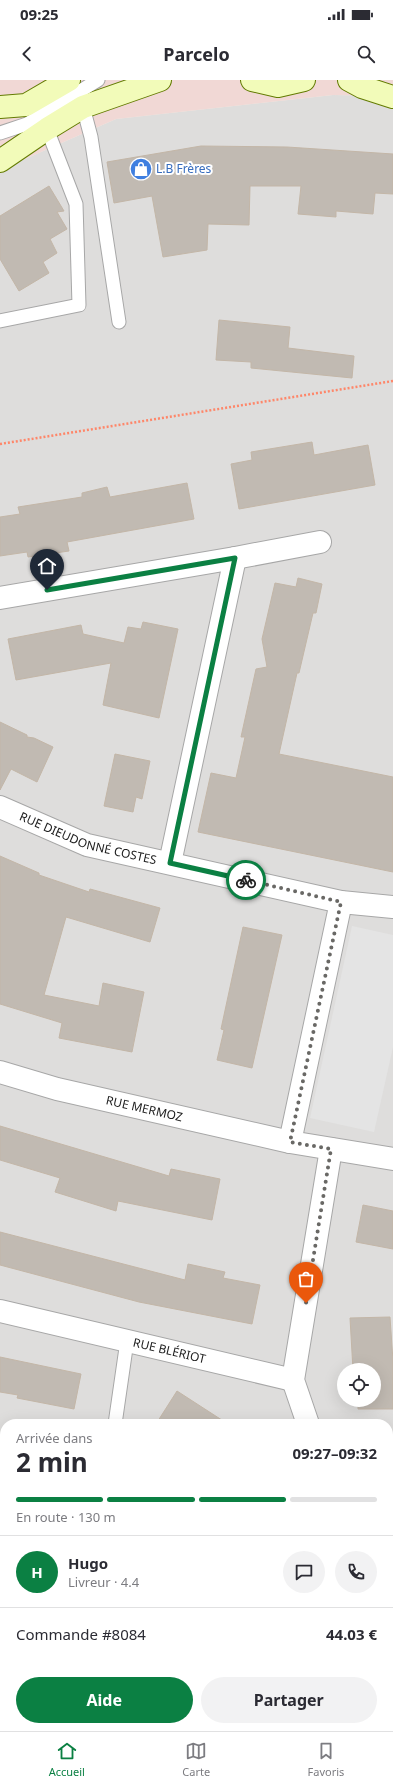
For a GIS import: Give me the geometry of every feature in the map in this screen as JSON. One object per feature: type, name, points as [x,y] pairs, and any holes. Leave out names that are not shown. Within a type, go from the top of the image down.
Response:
[{"type":"main road","points":[[0,107],[26,105],[68,80]]},
{"type":"main road","points":[[0,161],[83,107],[160,80]]},
{"type":"main road","points":[[252,80],[278,86],[304,80]]},
{"type":"main road","points":[[349,80],[362,87],[393,97]]},
{"type":"street","points":[[0,598],[320,542]]},
{"type":"street","points":[[170,863],[235,558]]},
{"type":"street","name":"RUE DIEUDONNÉ COSTES","points":[[0,807],[87,845],[341,902],[393,907]]},
{"type":"street","points":[[290,1142],[341,902]]},
{"type":"street","name":"RUE MERMOZ","points":[[0,1072],[57,1089],[290,1142],[393,1159]]},
{"type":"street","points":[[306,1419],[293,1380],[331,1149]]},
{"type":"street","name":"RUE BLÉRIOT","points":[[0,1311],[293,1380]]},
{"type":"lane","points":[[0,133],[27,124],[98,80]]},
{"type":"lane","points":[[83,107],[91,137],[119,322]]},
{"type":"lane","points":[[0,321],[79,305],[76,204],[47,129]]},
{"type":"lane","points":[[116,1419],[127,1341]]},
{"type":"path","points":[[0,444],[393,381]]},
{"type":"shaded area","points":[[0,80],[393,80],[393,96],[333,95],[116,119],[0,170]]},
{"type":"shaded area","points":[[333,95],[393,96],[393,1419],[0,1419],[0,170],[116,119]]},
{"type":"shaded area","points":[[352,926],[393,935],[393,1047],[374,1132],[310,1118]]},
{"type":"building","points":[[201,146],[287,147],[393,154],[393,194],[375,193],[373,214],[336,211],[336,217],[298,214],[301,186],[250,186],[249,225],[208,224],[207,250],[163,257],[152,196],[114,203],[107,162]]},
{"type":"building","points":[[49,186],[64,211],[57,212],[67,229],[50,239],[57,253],[43,262],[49,273],[19,291],[0,259],[0,216]]},
{"type":"building","points":[[219,320],[290,327],[288,348],[354,356],[352,378],[251,368],[251,362],[216,360]]},
{"type":"building","points":[[312,442],[314,455],[368,445],[375,485],[239,509],[231,464],[252,460],[251,452]]},
{"type":"building","points":[[187,483],[194,519],[67,542],[69,551],[28,557],[27,552],[0,556],[0,517],[20,514],[18,507],[82,497],[82,493],[107,487],[110,497]]},
{"type":"building","points":[[298,578],[322,584],[316,613],[313,613],[299,673],[297,673],[279,754],[393,777],[393,872],[198,832],[211,773],[236,778],[245,737],[241,737],[256,669],[267,667],[262,639],[275,583],[296,587]]},
{"type":"building","points":[[143,622],[178,629],[159,718],[103,705],[111,663],[16,680],[8,639],[81,625],[83,634],[124,643],[128,627],[141,629]]},
{"type":"building","points":[[0,722],[27,735],[27,737],[34,738],[53,747],[37,782],[11,769],[0,790]]},
{"type":"building","points":[[115,754],[150,761],[142,799],[136,797],[133,812],[104,806]]},
{"type":"building","points":[[0,856],[39,873],[39,875],[89,892],[90,889],[160,908],[150,942],[66,917],[44,995],[99,1006],[103,983],[144,992],[132,1052],[59,1038],[62,1023],[0,1004]]},
{"type":"building","points":[[243,927],[282,935],[252,1068],[217,1060],[224,1030],[221,1029]]},
{"type":"building","points":[[0,1126],[169,1176],[171,1169],[220,1179],[212,1220],[118,1201],[116,1211],[55,1192],[60,1178],[0,1160]]},
{"type":"building","points":[[363,1205],[393,1211],[393,1249],[356,1242]]},
{"type":"building","points":[[0,1232],[185,1280],[188,1264],[225,1272],[223,1278],[260,1285],[252,1324],[139,1302],[0,1265]]},
{"type":"building","points":[[390,1317],[393,1361],[393,1409],[358,1409],[358,1407],[381,1407],[381,1363],[353,1363],[350,1318]]},
{"type":"building","points":[[0,1357],[81,1374],[74,1409],[17,1398],[18,1395],[0,1392]]},
{"type":"building","points":[[177,1391],[220,1419],[159,1419]]},
{"type":"way so far","points":[[246,880],[341,902],[290,1142],[331,1149],[306,1303]]},
{"type":"place","name":"L.B Frères","points":[[141,169]]},
{"type":"route","points":[[47,590],[235,558],[170,863],[246,880]]}]
